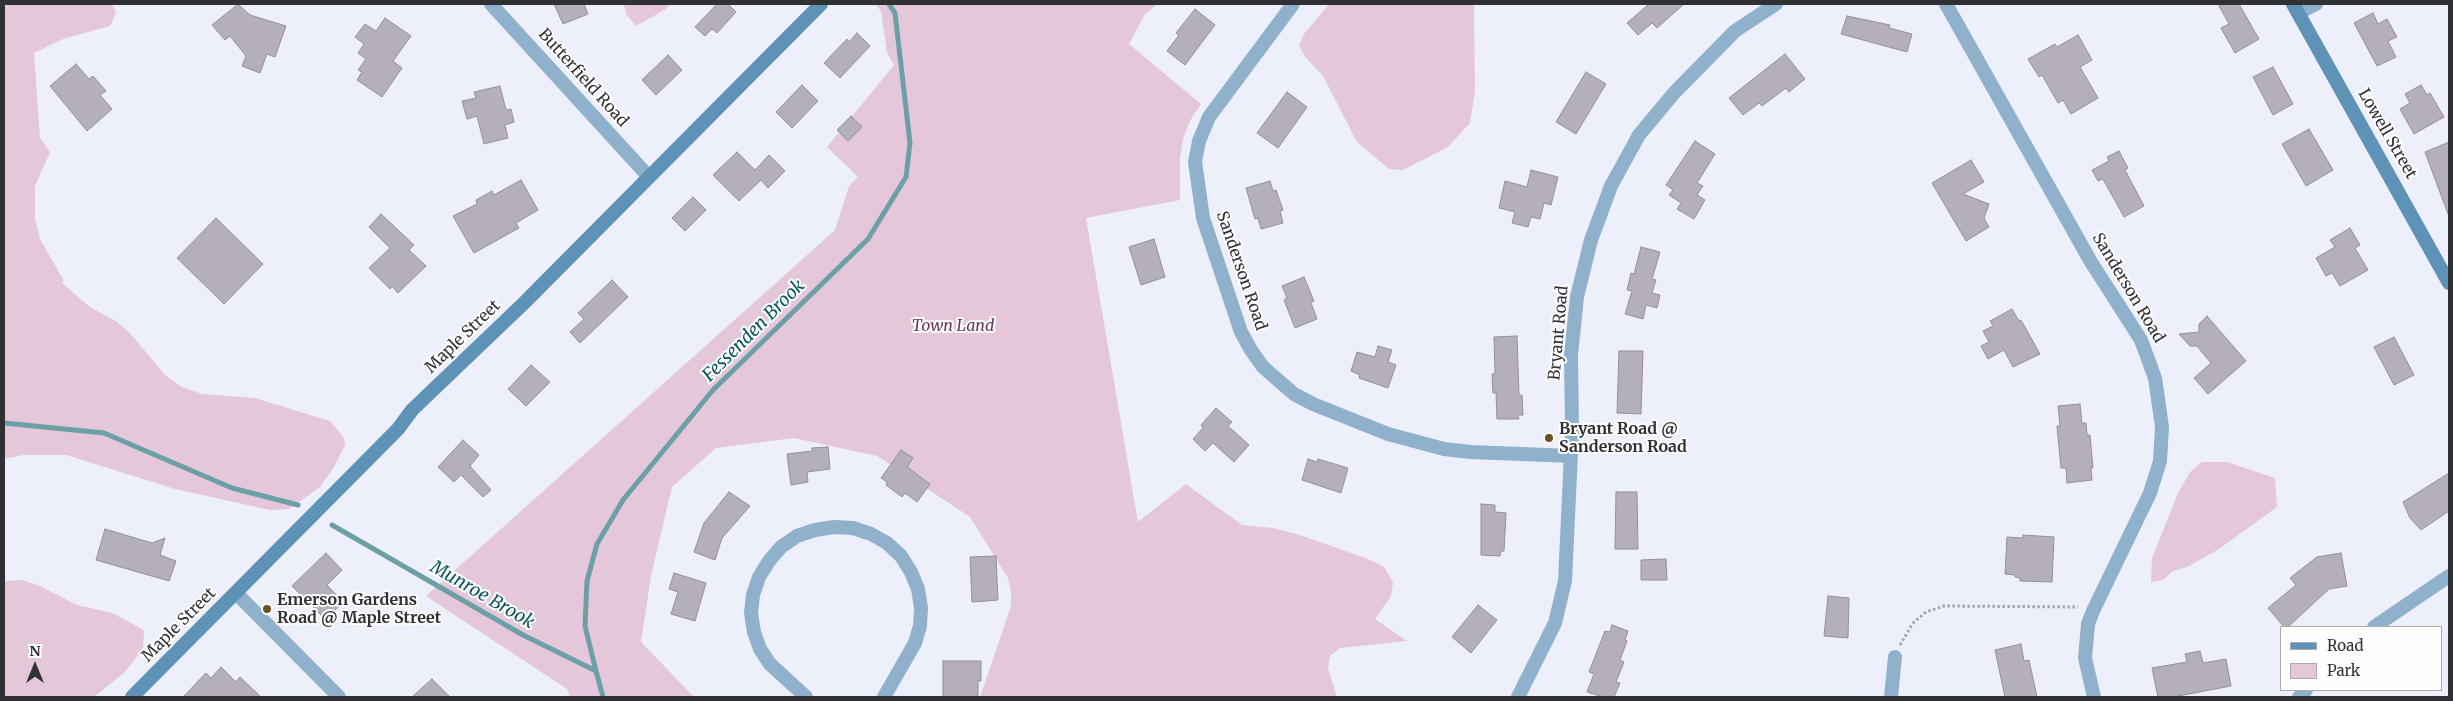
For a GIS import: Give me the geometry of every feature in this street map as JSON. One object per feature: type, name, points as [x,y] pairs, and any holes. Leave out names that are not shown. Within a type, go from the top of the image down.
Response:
[{"type":"main road","name":"Maple Street","points":[[132,697],[398,429],[412,410],[524,304],[821,4]]},
{"type":"main road","name":"Lowell Street","points":[[2296,8],[2449,283]]},
{"type":"street","name":"Butterfield Road","points":[[491,4],[649,176]]},
{"type":"street","name":"Sanderson Road","points":[[1294,4],[1208,117],[1199,141],[1195,162],[1203,218],[1241,332],[1251,350],[1263,367],[1294,394],[1313,404],[1388,434],[1444,449],[1471,452],[1571,456]]},
{"type":"street","name":"Bryant Road","points":[[1518,697],[1555,623],[1564,580],[1571,456],[1571,355],[1577,296],[1591,240],[1611,186],[1639,136],[1674,93],[1736,31],[1776,4]]},
{"type":"street","name":"Sanderson Road","points":[[1946,4],[2091,262],[2141,340],[2155,378],[2162,427],[2156,477],[2137,522],[2088,624],[2085,658],[2094,697]]},
{"type":"street","points":[[2296,8],[2316,4]]},
{"type":"street","points":[[806,697],[770,664],[760,649],[754,632],[752,614],[753,595],[764,569],[782,547],[797,536],[815,530],[834,527],[852,528],[870,534],[887,543],[906,564],[918,589],[921,608],[920,626],[915,643],[884,697]]},
{"type":"street","points":[[2375,626],[2449,576]]},
{"type":"street","points":[[236,593],[340,697]]},
{"type":"street","points":[[1892,697],[1895,657]]},
{"type":"path","points":[[1895,657],[1905,634],[1913,623],[1926,612],[1944,606],[2073,606],[2093,611]]},
{"type":"green space","points":[[4,4],[112,4],[116,13],[110,26],[63,39],[34,53],[40,138],[50,152],[35,186],[35,218],[40,239],[64,281],[62,283],[90,307],[116,321],[129,332],[165,375],[182,387],[202,394],[255,398],[330,421],[344,438],[345,445],[334,467],[320,487],[289,509],[270,510],[175,489],[66,455],[23,455],[4,459]]},
{"type":"green space","points":[[624,4],[670,4],[666,9],[636,26],[626,14]]},
{"type":"green space","name":"Town Land","points":[[875,4],[1158,4],[1145,14],[1129,44],[1201,104],[1190,121],[1183,139],[1180,158],[1180,200],[1086,218],[1138,522],[1186,484],[1242,525],[1273,528],[1300,535],[1368,559],[1384,567],[1393,582],[1391,596],[1375,619],[1407,641],[1340,648],[1330,656],[1328,668],[1337,697],[980,697],[1011,606],[1011,592],[1008,578],[970,517],[877,456],[794,438],[716,448],[672,487],[651,576],[641,642],[694,697],[570,697],[567,689],[426,596],[835,230],[849,186],[858,177],[827,147],[894,65],[887,53],[881,11]]},
{"type":"green space","points":[[1329,4],[1474,4],[1475,91],[1470,123],[1448,147],[1403,170],[1389,169],[1357,142],[1323,76],[1305,57],[1299,45],[1304,34]]},
{"type":"green space","points":[[2202,462],[2227,462],[2275,478],[2277,507],[2219,549],[2187,567],[2173,571],[2163,580],[2151,582],[2152,558],[2178,493],[2190,472]]},
{"type":"green space","points":[[22,580],[38,585],[77,605],[112,613],[144,630],[143,649],[124,673],[94,697],[4,697],[4,581]]},
{"type":"building","points":[[238,4],[250,15],[286,26],[275,57],[267,54],[260,73],[242,66],[246,56],[230,36],[225,40],[212,25]]},
{"type":"building","points":[[554,4],[584,4],[588,14],[563,24]]},
{"type":"building","points":[[717,4],[728,4],[736,12],[717,33],[712,29],[705,36],[695,27]]},
{"type":"building","points":[[1649,4],[1684,4],[1657,28],[1652,23],[1638,35],[1627,23]]},
{"type":"building","points":[[2218,4],[2239,4],[2259,39],[2235,53],[2221,28],[2229,24]]},
{"type":"building","points":[[1195,9],[1215,25],[1185,65],[1167,51],[1179,35],[1176,33]]},
{"type":"building","points":[[2373,13],[2378,24],[2387,19],[2397,37],[2388,41],[2396,57],[2377,66],[2354,23]]},
{"type":"building","points":[[1847,16],[1890,25],[1889,28],[1912,34],[1907,52],[1841,34]]},
{"type":"building","points":[[385,18],[411,36],[393,61],[402,68],[382,97],[357,80],[362,72],[358,70],[366,59],[358,53],[364,44],[355,37],[365,24],[376,31]]},
{"type":"building","points":[[857,33],[870,46],[840,78],[824,63],[847,39],[849,42]]},
{"type":"building","points":[[2078,35],[2092,60],[2080,67],[2098,98],[2071,114],[2063,100],[2058,103],[2042,75],[2039,77],[2028,59],[2055,44],[2057,47]]},
{"type":"building","points":[[1785,54],[1805,79],[1789,92],[1786,88],[1762,106],[1759,103],[1743,115],[1729,98]]},
{"type":"building","points":[[668,55],[682,70],[656,95],[642,80]]},
{"type":"building","points":[[76,64],[89,79],[93,76],[106,91],[100,95],[112,109],[87,131],[50,86]]},
{"type":"building","points":[[2273,67],[2293,104],[2273,115],[2253,77]]},
{"type":"building","points":[[1586,72],[1606,84],[1576,134],[1556,122]]},
{"type":"building","points":[[802,85],[818,101],[792,128],[776,112]]},
{"type":"building","points":[[2421,85],[2427,95],[2430,93],[2444,117],[2414,134],[2400,109],[2410,103],[2405,94]]},
{"type":"building","points":[[500,86],[506,110],[511,109],[514,122],[505,125],[508,138],[484,144],[477,116],[467,119],[462,101],[476,98],[474,92]]},
{"type":"building","points":[[1287,92],[1307,107],[1278,148],[1257,133]]},
{"type":"building","points":[[851,116],[862,127],[848,141],[837,130]]},
{"type":"building","points":[[2309,129],[2333,170],[2306,186],[2282,144]]},
{"type":"building","points":[[1695,141],[1715,154],[1697,183],[1703,186],[1697,195],[1705,200],[1694,219],[1677,209],[1681,203],[1669,195],[1673,190],[1666,185]]},
{"type":"building","points":[[2449,142],[2449,214],[2448,214],[2425,152]]},
{"type":"building","points":[[2119,151],[2128,168],[2125,170],[2144,206],[2124,217],[2103,179],[2098,181],[2092,170],[2109,161],[2107,157]]},
{"type":"building","points":[[737,152],[755,170],[769,155],[785,171],[768,188],[761,180],[739,201],[713,175]]},
{"type":"building","points":[[1971,160],[1984,182],[1963,194],[1989,204],[1984,218],[1989,227],[1966,241],[1932,183]]},
{"type":"building","points":[[1531,170],[1558,177],[1551,205],[1544,203],[1540,219],[1531,217],[1528,227],[1512,223],[1515,212],[1499,208],[1505,181],[1527,187]]},
{"type":"building","points":[[521,180],[538,210],[516,223],[519,228],[474,253],[453,216],[477,204],[476,200],[492,191],[494,195]]},
{"type":"building","points":[[1270,181],[1273,191],[1276,190],[1283,210],[1280,211],[1283,223],[1261,229],[1258,218],[1255,219],[1246,188]]},
{"type":"building","points":[[693,197],[706,210],[685,231],[672,218]]},
{"type":"building","points":[[381,214],[414,245],[409,250],[426,266],[398,293],[392,286],[390,289],[369,268],[390,248],[369,227]]},
{"type":"building","points":[[216,218],[263,264],[224,304],[177,258]]},
{"type":"building","points":[[2350,228],[2360,245],[2355,248],[2368,270],[2340,286],[2332,273],[2326,276],[2316,258],[2335,247],[2330,240]]},
{"type":"building","points":[[1154,239],[1165,277],[1141,285],[1129,247]]},
{"type":"building","points":[[1641,247],[1660,252],[1652,279],[1656,280],[1652,293],[1660,295],[1657,308],[1646,305],[1643,319],[1625,314],[1632,291],[1627,290],[1631,273],[1634,274]]},
{"type":"building","points":[[1304,277],[1314,301],[1311,303],[1317,319],[1295,328],[1284,300],[1287,298],[1282,286]]},
{"type":"building","points":[[612,280],[628,297],[580,343],[570,332],[584,319],[578,313]]},
{"type":"building","points":[[2012,309],[2019,321],[2021,320],[2040,354],[2013,367],[2004,350],[1988,359],[1981,346],[1989,342],[1983,331],[1993,326],[1990,321]]},
{"type":"building","points":[[2207,316],[2246,361],[2208,394],[2194,378],[2211,363],[2197,346],[2190,346],[2179,334],[2199,332],[2199,324]]},
{"type":"building","points":[[1517,336],[1519,395],[1522,395],[1523,415],[1518,415],[1519,419],[1497,419],[1496,393],[1493,393],[1492,374],[1495,374],[1494,337]]},
{"type":"building","points":[[2394,337],[2414,375],[2394,385],[2374,347]]},
{"type":"building","points":[[1378,346],[1392,350],[1388,362],[1396,365],[1388,388],[1359,378],[1360,375],[1351,371],[1357,352],[1375,357]]},
{"type":"building","points":[[1619,351],[1643,351],[1641,414],[1617,413]]},
{"type":"building","points":[[531,365],[550,382],[526,406],[508,389]]},
{"type":"building","points":[[2080,404],[2082,423],[2086,423],[2087,435],[2090,435],[2093,468],[2091,468],[2092,480],[2067,483],[2066,468],[2061,468],[2057,426],[2060,426],[2058,406]]},
{"type":"building","points":[[1216,408],[1232,422],[1228,426],[1249,445],[1234,462],[1213,443],[1205,451],[1193,439],[1203,428],[1201,425]]},
{"type":"building","points":[[463,440],[479,455],[470,466],[491,490],[483,497],[461,475],[454,482],[438,467]]},
{"type":"building","points":[[828,447],[830,469],[807,472],[808,482],[791,485],[787,454],[812,451],[812,448]]},
{"type":"building","points":[[901,450],[913,458],[907,467],[930,484],[917,502],[905,493],[902,497],[886,485],[887,482],[881,478]]},
{"type":"building","points":[[1308,459],[1317,462],[1318,459],[1348,468],[1341,493],[1302,480]]},
{"type":"building","points":[[2449,473],[2449,511],[2421,530],[2410,518],[2403,502]]},
{"type":"building","points":[[729,492],[750,506],[722,538],[715,560],[694,552],[704,523]]},
{"type":"building","points":[[1616,492],[1637,492],[1638,549],[1615,549]]},
{"type":"building","points":[[1481,504],[1495,505],[1495,512],[1506,513],[1504,551],[1501,551],[1500,556],[1481,555]]},
{"type":"building","points":[[105,529],[152,543],[165,538],[160,555],[176,561],[169,581],[96,560]]},
{"type":"building","points":[[2023,535],[2054,537],[2052,582],[2020,581],[2020,578],[2015,577],[2015,575],[2005,574],[2007,537],[2023,538]]},
{"type":"building","points":[[326,553],[342,570],[327,585],[343,602],[326,620],[292,586]]},
{"type":"building","points":[[2341,553],[2347,586],[2329,589],[2289,626],[2283,626],[2268,608],[2296,585],[2290,578],[2317,557]]},
{"type":"building","points":[[996,556],[998,600],[972,602],[970,557]]},
{"type":"building","points":[[1666,559],[1667,580],[1641,580],[1641,560]]},
{"type":"building","points":[[674,573],[706,583],[695,621],[671,614],[678,592],[669,589]]},
{"type":"building","points":[[1828,596],[1849,598],[1848,638],[1824,636]]},
{"type":"building","points":[[1478,605],[1497,620],[1471,653],[1452,637]]},
{"type":"building","points":[[1612,625],[1628,631],[1625,640],[1627,641],[1620,660],[1624,662],[1616,682],[1620,683],[1614,697],[1603,697],[1587,692],[1594,674],[1589,672],[1605,631],[1610,632]]},
{"type":"building","points":[[2021,644],[2024,661],[2029,660],[2037,697],[2005,697],[1995,650]]},
{"type":"building","points":[[2200,651],[2203,663],[2226,659],[2231,686],[2173,697],[2158,697],[2152,668],[2187,662],[2185,654]]},
{"type":"building","points":[[943,661],[981,661],[981,681],[978,681],[978,697],[943,697]]},
{"type":"building","points":[[221,667],[236,682],[240,677],[261,697],[183,697],[206,673],[211,678]]},
{"type":"building","points":[[432,679],[450,697],[412,697]]},
{"type":"waterway","name":"Fessenden Brook","points":[[596,671],[585,626],[587,581],[597,544],[623,500],[713,390],[868,239],[906,177],[910,143],[895,13],[889,4]]},
{"type":"waterway","name":"Munroe Brook","points":[[4,423],[104,433],[232,488],[298,505]]},
{"type":"waterway","name":"Munroe Brook","points":[[332,525],[523,635],[596,671],[603,697]]},
{"type":"place","name":"Bryant Road @ Sanderson Road","points":[[1549,438]]},
{"type":"place","name":"Emerson Gardens Road @ Maple Street","points":[[267,609]]}]
